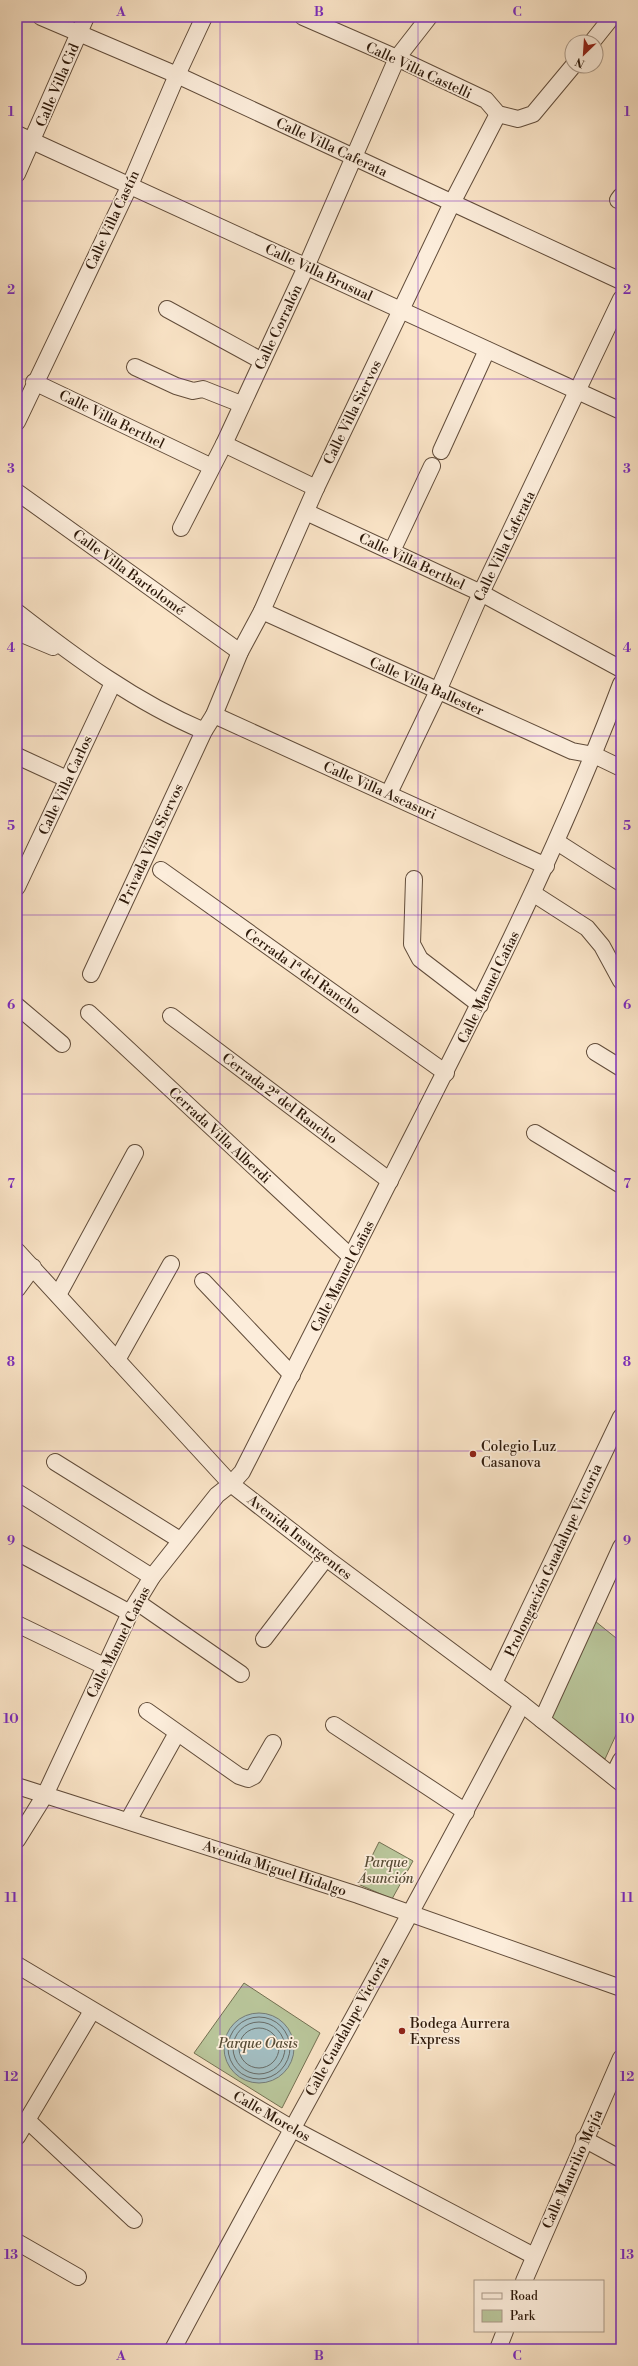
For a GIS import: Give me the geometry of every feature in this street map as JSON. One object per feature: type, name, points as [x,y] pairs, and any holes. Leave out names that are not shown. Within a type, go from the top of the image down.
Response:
[{"type":"street","name":"Calle Villa Caferata","points":[[41,17],[177,76],[353,158],[453,201],[621,281]]},
{"type":"street","name":"Calle Villa Cid","points":[[17,174],[33,141],[86,17]]},
{"type":"street","name":"Calle Villa Castín","points":[[17,422],[34,382],[130,185],[204,17]]},
{"type":"street","name":"Calle Villa Castelli","points":[[303,17],[397,58],[486,100],[498,114]]},
{"type":"street","name":"Calle Corralón","points":[[181,528],[210,466],[224,444],[240,404],[306,267],[397,58],[429,17]]},
{"type":"street","points":[[598,34],[612,17]]},
{"type":"street","points":[[498,114],[518,120],[533,114],[566,74]]},
{"type":"street","name":"Calle Villa Siervos","points":[[214,714],[240,652],[262,611],[316,488],[453,201],[498,114]]},
{"type":"street","name":"Calle Villa Brusual","points":[[17,134],[487,350],[579,390],[621,411]]},
{"type":"street","name":"Calle Villa Caferata","points":[[389,793],[438,691],[481,593],[579,390],[621,299]]},
{"type":"street","points":[[167,309],[262,361]]},
{"type":"street","points":[[441,451],[487,350]]},
{"type":"street","points":[[135,367],[176,386],[193,391],[203,389],[240,404]]},
{"type":"street","name":"Calle Villa Berthel","points":[[34,382],[210,466]]},
{"type":"street","points":[[224,444],[316,488]]},
{"type":"street","points":[[392,551],[432,466]]},
{"type":"street","name":"Calle Villa Bartolomé","points":[[17,492],[240,652]]},
{"type":"street","name":"Calle Villa Berthel","points":[[306,512],[481,593],[621,669]]},
{"type":"street","name":"Calle Villa Ballester","points":[[262,611],[572,750],[594,755],[621,768]]},
{"type":"street","points":[[17,612],[71,654],[113,683],[168,716],[204,731]]},
{"type":"street","points":[[17,632],[71,654]]},
{"type":"street","name":"Calle Villa Carlos","points":[[17,887],[21,868],[67,779],[113,683]]},
{"type":"street","name":"Calle Manuel Cañas","points":[[17,1840],[45,1795],[104,1666],[133,1607],[152,1577],[180,1540],[217,1495],[232,1484],[242,1472],[351,1256],[446,1073],[534,894],[594,755],[621,684]]},
{"type":"street","name":"Privada Villa Siervos","points":[[91,974],[204,731],[214,714]]},
{"type":"street","name":"Calle Villa Ascasuri","points":[[214,714],[546,866]]},
{"type":"street","points":[[17,756],[67,779]]},
{"type":"street","points":[[557,842],[621,883]]},
{"type":"street","name":"Cerrada 1ª del Rancho","points":[[161,870],[446,1073]]},
{"type":"street","points":[[414,879],[412,944],[420,959],[480,1005]]},
{"type":"street","points":[[534,894],[587,928],[602,946],[621,981]]},
{"type":"street","points":[[17,1006],[62,1044]]},
{"type":"street","name":"Cerrada Villa Alberdi","points":[[89,1013],[351,1256]]},
{"type":"street","name":"Cerrada 2ª del Rancho","points":[[171,1016],[390,1180]]},
{"type":"street","points":[[595,1052],[621,1068]]},
{"type":"street","points":[[535,1133],[621,1185]]},
{"type":"street","points":[[58,1296],[135,1153]]},
{"type":"street","name":"Avenida Insurgentes","points":[[17,1251],[34,1267],[58,1296],[232,1484],[326,1558],[522,1704],[617,1780]]},
{"type":"street","points":[[117,1360],[171,1264]]},
{"type":"street","points":[[17,1289],[34,1267]]},
{"type":"street","points":[[202,1281],[292,1375]]},
{"type":"street","name":"Prolongación Guadalupe Victoria","points":[[494,1683],[621,1417]]},
{"type":"street","points":[[55,1462],[180,1540]]},
{"type":"street","points":[[17,1492],[152,1577]]},
{"type":"street","points":[[542,1720],[621,1547]]},
{"type":"street","points":[[17,1552],[133,1607],[241,1674]]},
{"type":"street","points":[[264,1639],[326,1558]]},
{"type":"street","points":[[17,1624],[104,1666]]},
{"type":"street","name":"Calle Guadalupe Victoria","points":[[173,2349],[291,2128],[409,1912],[466,1812],[522,1704]]},
{"type":"street","points":[[147,1711],[239,1776],[248,1780],[254,1776],[274,1743]]},
{"type":"street","points":[[334,1725],[466,1812]]},
{"type":"street","points":[[128,1821],[177,1733]]},
{"type":"street","points":[[617,1780],[621,1760]]},
{"type":"street","name":"Avenida Miguel Hidalgo","points":[[17,1786],[409,1912],[621,1988]]},
{"type":"street","name":"Calle Morelos","points":[[17,1964],[92,2011],[291,2128],[534,2256]]},
{"type":"street","points":[[17,2137],[92,2011]]},
{"type":"street","name":"Calle Maurilio Mejía","points":[[524,2280],[584,2139],[621,2058]]},
{"type":"street","points":[[27,2120],[134,2220]]},
{"type":"street","points":[[584,2139],[621,2159]]},
{"type":"street","points":[[17,2242],[78,2277]]},
{"type":"street","points":[[498,2349],[505,2332]]},
{"type":"green space","points":[[590,1617],[621,1642],[621,1724],[605,1759],[548,1718]]},
{"type":"green space","name":"Parque Asunción","points":[[379,1842],[413,1861],[392,1899],[358,1884]]},
{"type":"green space","name":"Parque Oasis","points":[[244,1983],[320,2033],[282,2108],[194,2053]]},
{"type":"water","points":[[252,2013],[266,2013],[279,2019],[288,2028],[292,2034],[294,2048],[292,2062],[284,2073],[273,2081],[266,2083],[252,2083],[245,2081],[234,2073],[226,2062],[224,2055],[224,2041],[226,2034],[234,2023],[245,2015]]},
{"type":"place","name":"Colegio Luz Casanova","points":[[473,1454]]},
{"type":"place","name":"Bodega Aurrera Express","points":[[402,2031]]}]
